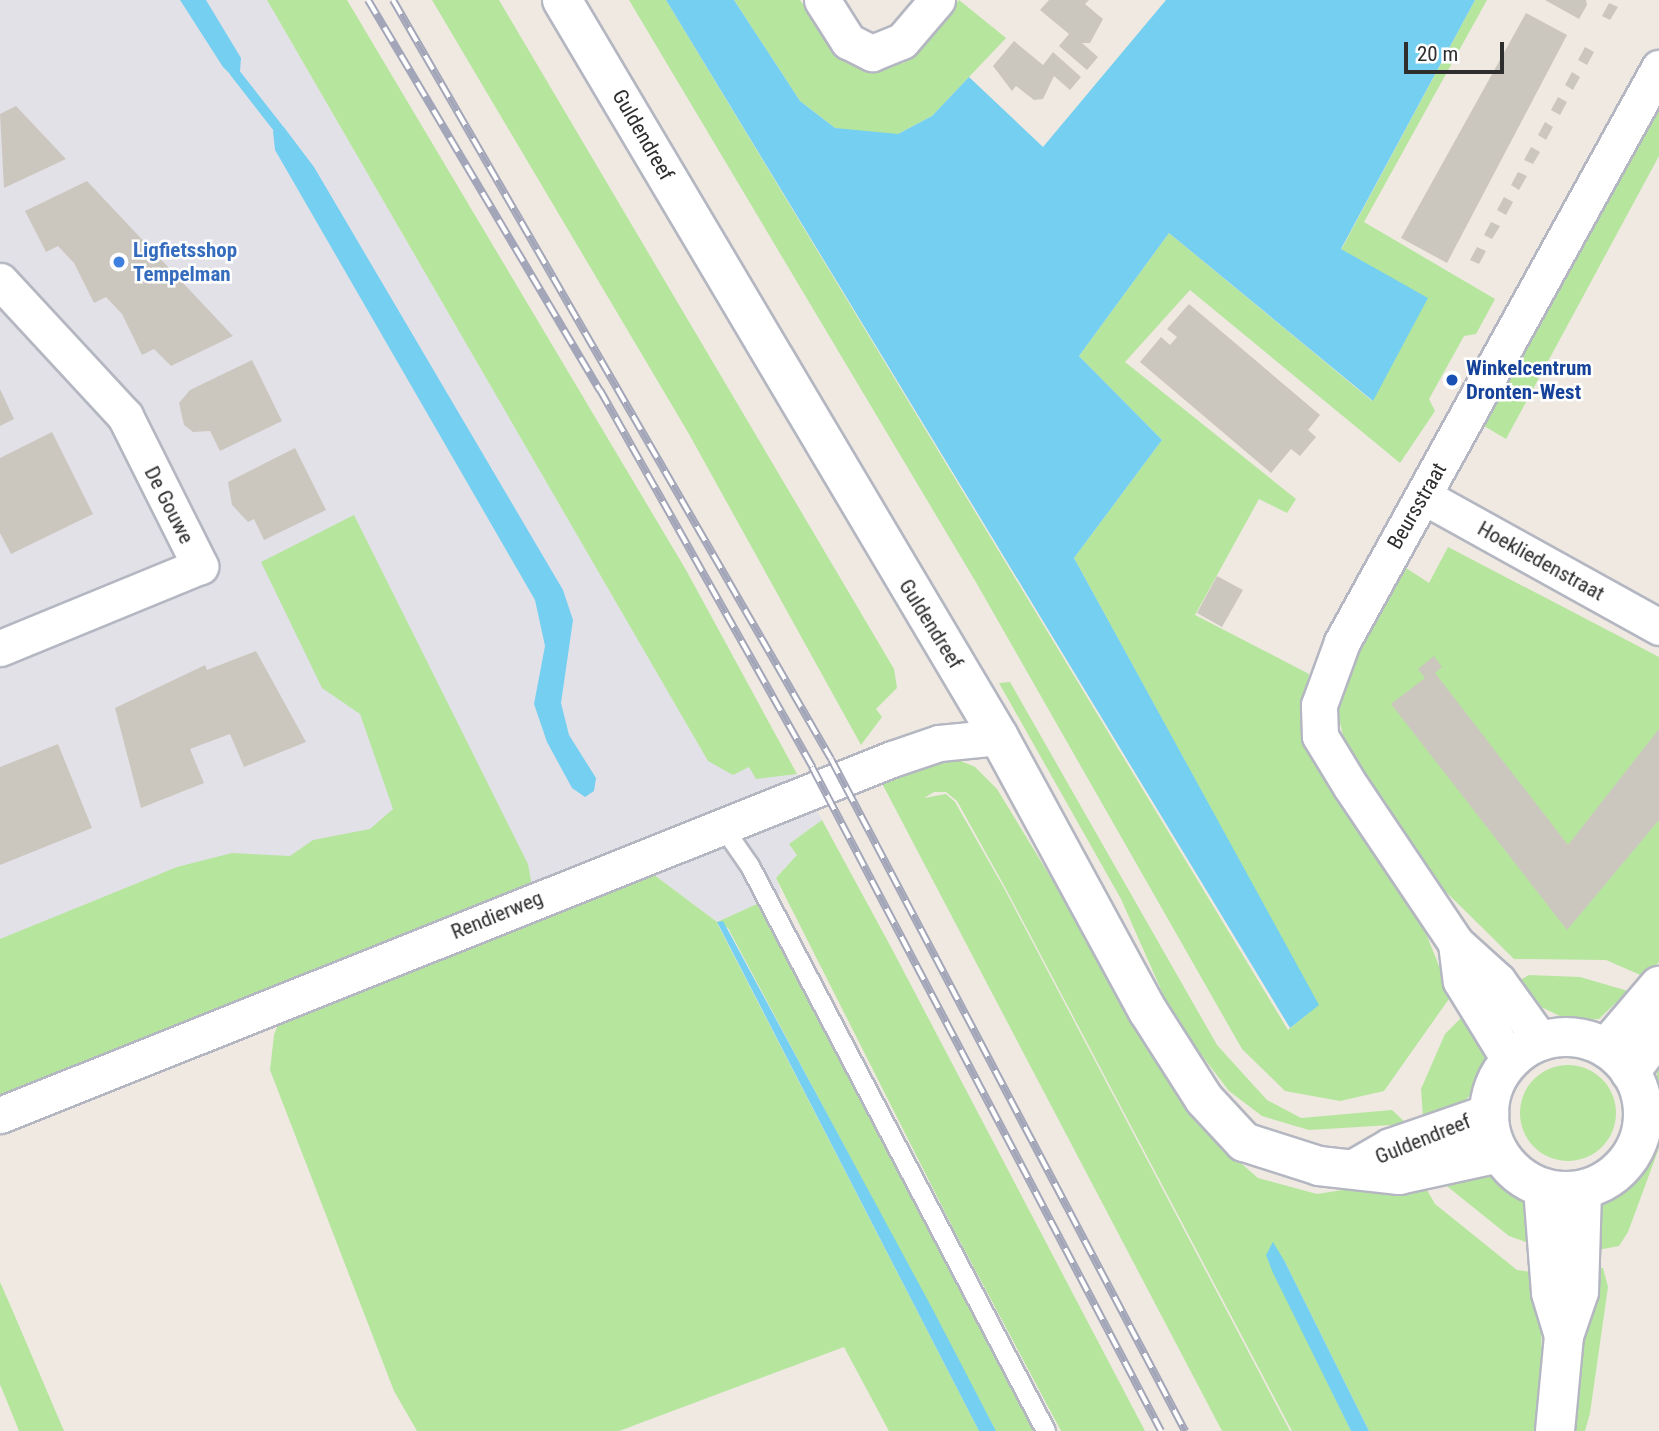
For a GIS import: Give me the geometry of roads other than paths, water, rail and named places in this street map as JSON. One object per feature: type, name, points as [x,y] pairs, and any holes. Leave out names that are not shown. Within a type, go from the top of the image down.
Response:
[{"type":"street","name":"Guldendreef","points":[[562,0],[999,737],[1148,1011],[1204,1099],[1244,1142],[1278,1157],[1399,1175],[1499,1153]]},
{"type":"street","points":[[822,0],[848,41],[872,53],[902,41],[937,0]]},
{"type":"street","name":"Beursstraat","points":[[1526,1051],[1497,981],[1456,943],[1320,736],[1319,705],[1342,642],[1659,68]]},
{"type":"street","name":"De Gouwe","points":[[0,281],[125,416],[200,566],[0,648]]},
{"type":"street","name":"Hoekliedenstraat","points":[[1423,496],[1659,627]]},
{"type":"street","name":"Rendierweg","points":[[0,1115],[939,743],[999,737]]},
{"type":"street","points":[[1618,1060],[1659,986]]},
{"type":"street","points":[[1618,1060],[1659,1034]]},
{"type":"street","points":[[1563,1037],[1618,1060],[1643,1119],[1638,1143],[1605,1181],[1582,1190],[1543,1188],[1518,1174],[1499,1153],[1489,1114],[1494,1085],[1526,1051],[1563,1037]]},
{"type":"street","name":"Guldendreef","points":[[1358,1167],[1391,1148],[1489,1114]]},
{"type":"street","points":[[1543,1188],[1551,1293],[1564,1336]]},
{"type":"street","points":[[1555,1431],[1564,1336],[1579,1292],[1582,1190]]},
{"type":"lane","points":[[723,827],[757,878],[1046,1431]]},
{"type":"water","points":[[180,0],[206,0],[241,58],[240,71],[231,75],[223,67]]},
{"type":"water","points":[[666,0],[734,0],[800,101],[835,128],[898,134],[932,116],[969,77],[1043,147],[1166,0],[1475,0],[1341,249],[1428,298],[1373,401],[1169,233],[1079,356],[1162,440],[1074,558],[1319,1005],[1290,1028]]},
{"type":"water","points":[[283,126],[314,167],[563,590],[573,620],[561,703],[569,735],[596,778],[594,791],[585,797],[572,788],[547,742],[534,704],[545,646],[535,600],[275,150],[273,131]]},
{"type":"water","points":[[723,921],[996,1431],[979,1431],[717,922]]},
{"type":"water","points":[[1273,1242],[1369,1431],[1351,1431],[1273,1273],[1266,1255]]},
{"type":"waterway","points":[[235,73],[278,128]]},
{"type":"railway","points":[[368,0],[600,390],[812,767],[1161,1431]]},
{"type":"railway","points":[[393,0],[831,759],[1185,1431]]},
{"type":"place","name":"Ligfietsshop Tempelman","points":[[119,262]]},
{"type":"place","name":"Winkelcentrum Dronten-West","points":[[1452,380]]}]
